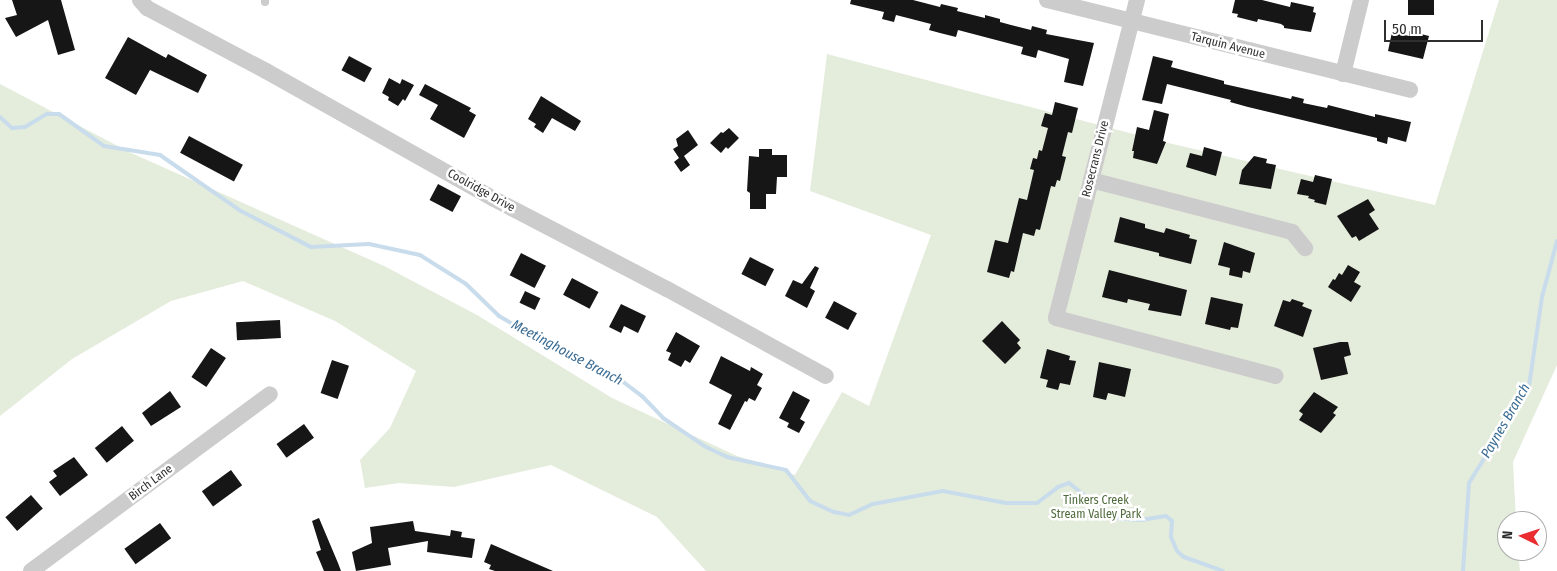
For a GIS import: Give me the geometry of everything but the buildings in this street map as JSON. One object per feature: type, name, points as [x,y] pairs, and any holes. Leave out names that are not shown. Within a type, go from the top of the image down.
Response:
[{"type":"street","name":"Coolridge Drive","points":[[140,0],[147,8],[494,199],[667,289],[826,376]]},
{"type":"street","name":"Tarquin Avenue","points":[[1047,0],[1410,90]]},
{"type":"street","name":"Rosecrans Drive","points":[[1137,0],[1056,318],[1275,376]]},
{"type":"street","points":[[1343,74],[1361,0]]},
{"type":"street","points":[[1091,180],[1292,232],[1306,248]]},
{"type":"street","name":"Birch Lane","points":[[31,571],[270,394]]},
{"type":"green space","name":"Tinkers Creek Stream Valley Park","points":[[1499,0],[1557,0],[1557,365],[1513,462],[1515,511],[1497,511],[1497,561],[1519,561],[1520,571],[706,571],[657,517],[551,465],[454,487],[399,483],[365,488],[360,460],[390,428],[416,371],[335,321],[243,281],[171,301],[72,359],[0,416],[0,84],[129,152],[384,266],[477,315],[612,398],[737,456],[795,475],[842,392],[869,406],[931,235],[810,191],[827,54],[1164,142],[1435,205]]},
{"type":"waterway","name":"Meetinghouse Branch","points":[[0,117],[12,128],[25,127],[47,114],[59,114],[104,146],[160,155],[241,211],[311,247],[369,244],[420,255],[466,284],[499,316],[566,355],[618,378],[642,396],[663,418],[706,447],[727,457],[786,470],[810,501],[834,512],[849,515],[873,504],[943,491],[1006,503],[1037,503],[1058,487],[1069,483],[1113,518],[1141,520],[1166,516],[1172,521],[1171,537],[1177,551],[1184,557],[1223,571]]},
{"type":"waterway","name":"Paynes Branch","points":[[1463,571],[1469,483],[1529,386],[1542,297],[1557,241]]}]
